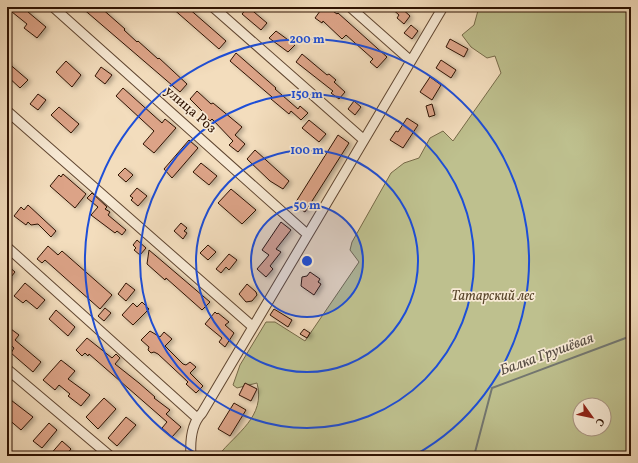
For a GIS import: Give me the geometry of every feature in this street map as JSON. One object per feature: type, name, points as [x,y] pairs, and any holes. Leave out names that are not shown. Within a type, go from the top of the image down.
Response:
[{"type":"street","name":"улица Роз","points":[[53,7],[307,234]]},
{"type":"street","points":[[213,7],[364,140]]},
{"type":"street","points":[[350,7],[411,61]]},
{"type":"street","points":[[192,456],[190,441],[197,418],[202,413],[252,326],[443,7]]},
{"type":"street","points":[[7,111],[252,326]]},
{"type":"street","points":[[7,247],[197,418]]},
{"type":"street","points":[[7,369],[110,456]]},
{"type":"green space","name":"Татарский лес","points":[[479,7],[631,7],[631,456],[218,456],[248,424],[257,406],[259,395],[257,383],[237,388],[233,385],[240,365],[266,322],[275,322],[305,341],[359,262],[350,250],[352,242],[391,173],[404,163],[419,158],[430,138],[443,131],[453,141],[501,73],[495,56],[487,58],[471,47],[462,35],[474,25]]},
{"type":"building","points":[[10,7],[25,7],[29,11],[28,12],[46,27],[37,38],[24,28],[27,24],[12,12],[13,10]]},
{"type":"building","points":[[81,7],[100,7],[137,42],[138,41],[158,59],[159,58],[187,84],[180,92]]},
{"type":"building","points":[[171,7],[187,7],[226,41],[219,49]]},
{"type":"building","points":[[248,7],[267,23],[261,30],[242,14]]},
{"type":"building","points":[[323,7],[327,7],[337,14],[338,13],[387,57],[377,68],[370,62],[373,59],[346,35],[342,39],[323,21],[322,23],[315,18]]},
{"type":"building","points":[[390,7],[400,7],[410,16],[404,24],[397,18],[399,15]]},
{"type":"building","points":[[411,25],[418,31],[412,39],[404,33]]},
{"type":"building","points":[[276,31],[295,45],[288,52],[269,38]]},
{"type":"building","points":[[450,39],[468,49],[464,57],[446,47]]},
{"type":"building","points":[[236,53],[298,109],[300,106],[308,113],[301,120],[291,111],[289,114],[271,99],[272,97],[230,61]]},
{"type":"building","points":[[302,54],[327,75],[329,74],[336,80],[334,82],[345,92],[339,99],[331,93],[333,91],[296,62]]},
{"type":"building","points":[[441,60],[456,70],[451,78],[436,68]]},
{"type":"building","points":[[66,61],[81,75],[72,87],[56,72]]},
{"type":"building","points":[[7,62],[28,80],[20,88],[7,76]]},
{"type":"building","points":[[101,67],[112,75],[105,84],[95,76]]},
{"type":"building","points":[[430,77],[441,85],[432,100],[420,92]]},
{"type":"building","points":[[123,88],[162,123],[165,119],[176,128],[154,153],[143,144],[154,131],[116,96]]},
{"type":"building","points":[[197,91],[211,104],[213,103],[242,127],[235,135],[245,144],[238,152],[229,145],[233,141],[212,119],[210,121],[203,115],[204,113],[190,99]]},
{"type":"building","points":[[38,94],[46,100],[38,110],[30,104]]},
{"type":"building","points":[[354,101],[361,107],[355,115],[348,109]]},
{"type":"building","points":[[432,104],[435,115],[429,117],[426,106]]},
{"type":"building","points":[[59,107],[79,124],[71,133],[51,115]]},
{"type":"building","points":[[407,118],[418,125],[403,148],[390,140],[396,131],[398,132]]},
{"type":"building","points":[[309,120],[326,134],[319,142],[302,128]]},
{"type":"building","points":[[338,135],[349,143],[305,212],[294,205]]},
{"type":"building","points":[[189,140],[198,148],[172,178],[164,169]]},
{"type":"building","points":[[255,150],[289,181],[283,189],[270,181],[247,159]]},
{"type":"building","points":[[201,163],[217,176],[209,185],[193,172]]},
{"type":"building","points":[[125,168],[133,175],[126,182],[118,175]]},
{"type":"building","points":[[63,174],[86,194],[75,208],[50,186],[59,175],[61,177]]},
{"type":"building","points":[[137,188],[147,196],[138,206],[131,200],[133,198],[130,196]]},
{"type":"building","points":[[231,189],[256,210],[242,224],[218,203]]},
{"type":"building","points":[[92,193],[107,207],[105,209],[110,212],[108,215],[126,230],[122,235],[117,231],[115,233],[91,215],[98,207],[87,198]]},
{"type":"building","points":[[28,205],[56,231],[51,237],[38,224],[31,225],[28,222],[26,225],[14,216],[21,207],[24,210]]},
{"type":"building","points":[[281,222],[291,230],[276,249],[281,252],[270,266],[273,269],[266,277],[257,269],[269,255],[262,250]]},
{"type":"building","points":[[181,223],[187,228],[184,231],[187,233],[183,239],[174,231]]},
{"type":"building","points":[[137,240],[146,248],[140,255],[134,250],[136,248],[133,245]]},
{"type":"building","points":[[208,245],[216,252],[208,260],[200,253]]},
{"type":"building","points":[[48,246],[58,255],[62,251],[112,295],[100,309],[45,260],[42,263],[37,259]]},
{"type":"building","points":[[149,250],[210,302],[202,310],[166,278],[165,280],[147,264]]},
{"type":"building","points":[[229,254],[237,260],[229,270],[226,267],[221,273],[216,269]]},
{"type":"building","points":[[7,265],[15,272],[7,282]]},
{"type":"building","points":[[310,272],[320,279],[318,282],[321,284],[314,295],[301,286],[302,277],[307,276]]},
{"type":"building","points":[[25,283],[45,300],[37,309],[26,300],[23,303],[14,296]]},
{"type":"building","points":[[126,283],[135,290],[126,301],[118,294]]},
{"type":"building","points":[[247,284],[256,292],[257,295],[252,301],[246,302],[239,294]]},
{"type":"building","points":[[142,302],[149,309],[133,325],[122,315],[133,303],[137,307]]},
{"type":"building","points":[[105,308],[111,313],[104,321],[98,316]]},
{"type":"building","points":[[274,309],[292,320],[288,327],[270,315]]},
{"type":"building","points":[[56,310],[75,327],[68,336],[49,319]]},
{"type":"building","points":[[215,312],[229,322],[225,325],[234,333],[225,347],[219,342],[222,338],[205,324]]},
{"type":"building","points":[[11,329],[19,335],[15,340],[41,362],[33,372],[11,353],[14,348],[7,342],[7,333]]},
{"type":"building","points":[[304,329],[310,333],[307,338],[300,334]]},
{"type":"building","points":[[150,331],[160,337],[164,332],[172,339],[165,346],[183,364],[186,365],[190,362],[196,367],[190,373],[203,386],[196,393],[186,384],[188,382],[158,354],[154,352],[151,353],[148,350],[149,347],[141,340]]},
{"type":"building","points":[[87,338],[112,358],[116,354],[120,358],[115,364],[170,410],[166,414],[181,427],[172,437],[162,428],[167,422],[89,354],[88,356],[85,353],[82,356],[76,350]]},
{"type":"building","points":[[61,360],[75,371],[68,379],[90,395],[81,406],[68,396],[70,394],[59,385],[55,390],[43,380]]},
{"type":"building","points":[[245,383],[257,389],[251,401],[239,395]]},
{"type":"building","points":[[7,397],[33,417],[21,430],[7,418]]},
{"type":"building","points":[[104,398],[116,409],[98,429],[86,417]]},
{"type":"building","points":[[234,403],[246,410],[230,436],[218,429]]},
{"type":"building","points":[[126,417],[136,425],[117,446],[108,438]]},
{"type":"building","points":[[49,423],[57,430],[42,448],[33,441]]},
{"type":"building","points":[[62,441],[71,449],[65,456],[49,456]]},
{"type":"waterway","name":"Балка Грушёвая","points":[[474,456],[492,388],[631,336]]}]
